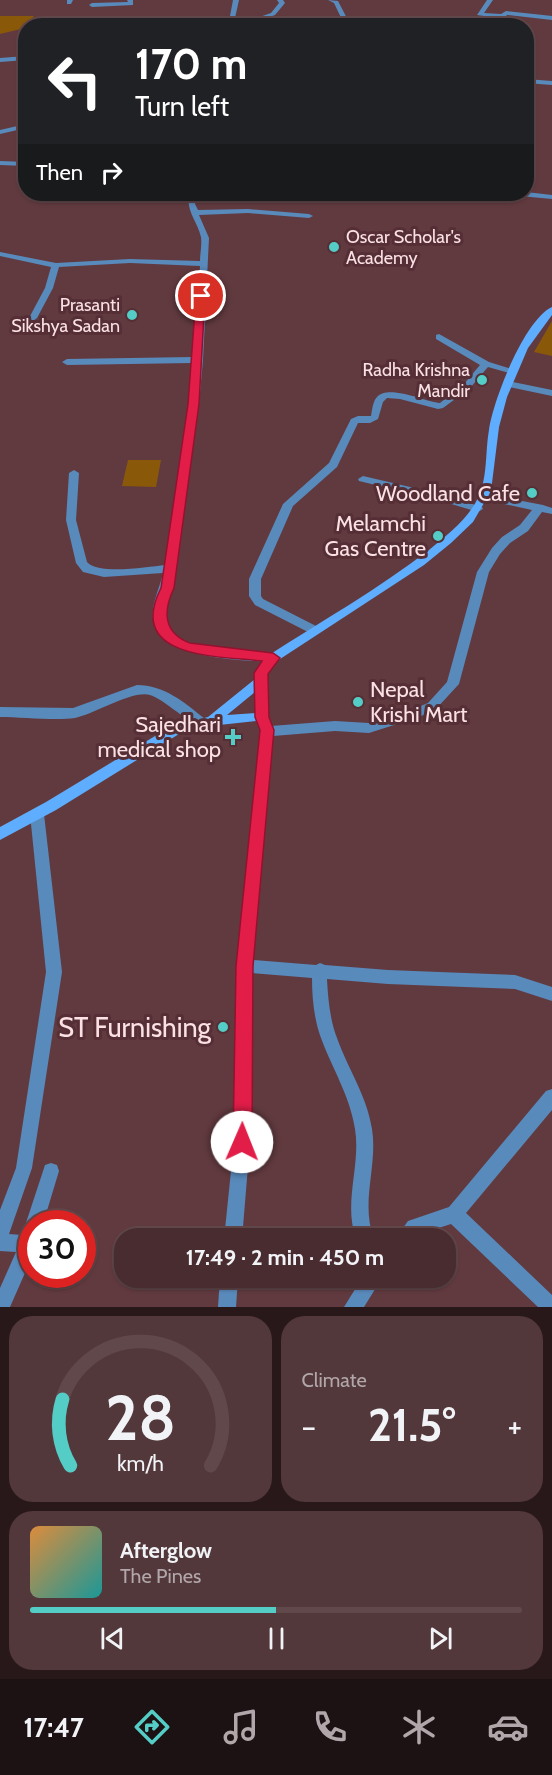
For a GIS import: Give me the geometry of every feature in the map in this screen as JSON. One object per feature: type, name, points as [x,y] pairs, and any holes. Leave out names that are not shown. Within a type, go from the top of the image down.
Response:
[{"type":"main road","points":[[0,834],[175,730],[206,722],[264,724],[261,673],[273,658],[443,545],[478,509],[485,497],[494,425],[513,370],[541,320],[552,310]]},
{"type":"main road","points":[[206,722],[261,681]]},
{"type":"street","points":[[92,5],[131,4],[130,0]]},
{"type":"street","points":[[230,18],[233,17],[236,0]]},
{"type":"street","points":[[261,18],[273,14],[282,3],[280,0]]},
{"type":"street","points":[[331,0],[336,2],[344,18]]},
{"type":"street","points":[[490,0],[480,15],[502,16],[506,14],[552,18]]},
{"type":"street","points":[[136,18],[164,18]]},
{"type":"street","points":[[0,60],[18,59]]},
{"type":"street","points":[[534,82],[552,83]]},
{"type":"street","points":[[0,125],[18,124]]},
{"type":"street","points":[[0,132],[18,126]]},
{"type":"street","points":[[0,163],[18,164]]},
{"type":"street","points":[[534,195],[552,197]]},
{"type":"street","points":[[191,201],[193,213],[205,238],[198,360],[194,404],[170,569],[167,588],[160,603],[160,624],[174,642],[194,649],[273,658]]},
{"type":"street","points":[[193,213],[248,211],[309,216]]},
{"type":"street","points":[[0,254],[56,265],[130,261],[204,264]]},
{"type":"street","points":[[33,318],[49,288],[56,265]]},
{"type":"street","points":[[439,337],[486,364],[513,370]]},
{"type":"street","points":[[67,362],[198,360]]},
{"type":"street","points":[[314,630],[259,602],[255,596],[255,579],[288,504],[333,465],[354,422],[358,419],[370,420],[375,417],[379,401],[383,396],[391,394],[438,406],[443,405],[466,386],[486,364]]},
{"type":"street","points":[[508,384],[552,393]]},
{"type":"street","points":[[74,473],[71,520],[82,563],[87,569],[104,573],[170,569]]},
{"type":"street","points":[[363,478],[478,509]]},
{"type":"street","points":[[485,497],[552,511]]},
{"type":"street","points":[[234,1228],[242,1142],[245,966],[264,724],[369,728],[415,714],[432,706],[453,684],[483,572],[496,551],[506,540],[524,528],[535,516],[539,507]]},
{"type":"street","points":[[0,712],[74,713],[136,690],[151,690],[206,722]]},
{"type":"street","points":[[0,1234],[24,1168],[54,972],[37,814]]},
{"type":"street","points":[[245,966],[388,977],[515,982],[552,994]]},
{"type":"street","points":[[320,970],[319,987],[328,1036],[357,1100],[365,1142],[360,1184],[360,1228]]},
{"type":"street","points":[[413,1228],[454,1214],[552,1097]]},
{"type":"street","points":[[38,1210],[51,1171]]},
{"type":"street","points":[[454,1214],[551,1307]]},
{"type":"street","points":[[0,1242],[18,1240]]},
{"type":"street","points":[[1,1307],[18,1267]]},
{"type":"street","points":[[227,1307],[228,1288]]},
{"type":"street","points":[[353,1307],[366,1288]]},
{"type":"shaded area","points":[[0,16],[34,16],[18,18],[18,30],[0,34]]},
{"type":"shaded area","points":[[552,321],[552,356],[534,352]]},
{"type":"shaded area","points":[[128,460],[161,460],[156,487],[122,486]]},
{"type":"place","name":"Oscar Scholar's Academy","points":[[334,247]]},
{"type":"place","name":"Prasanti Sikshya Sadan","points":[[132,315]]},
{"type":"place","name":"Radha Krishna Mandir","points":[[482,380]]},
{"type":"place","name":"Woodland Cafe","points":[[532,493]]},
{"type":"place","name":"Melamchi Gas Centre","points":[[438,536]]},
{"type":"place","name":"Nepal Krishi Mart","points":[[358,702]]},
{"type":"place","name":"Sajedhari medical shop","points":[[233,737]]},
{"type":"place","name":"ST Furnishing","points":[[223,1027]]},
{"type":"route","points":[[201,296],[194,404],[167,588],[160,603],[160,624],[174,642],[189,648],[273,658],[261,673],[262,717],[267,730],[245,966],[242,1142]]}]
